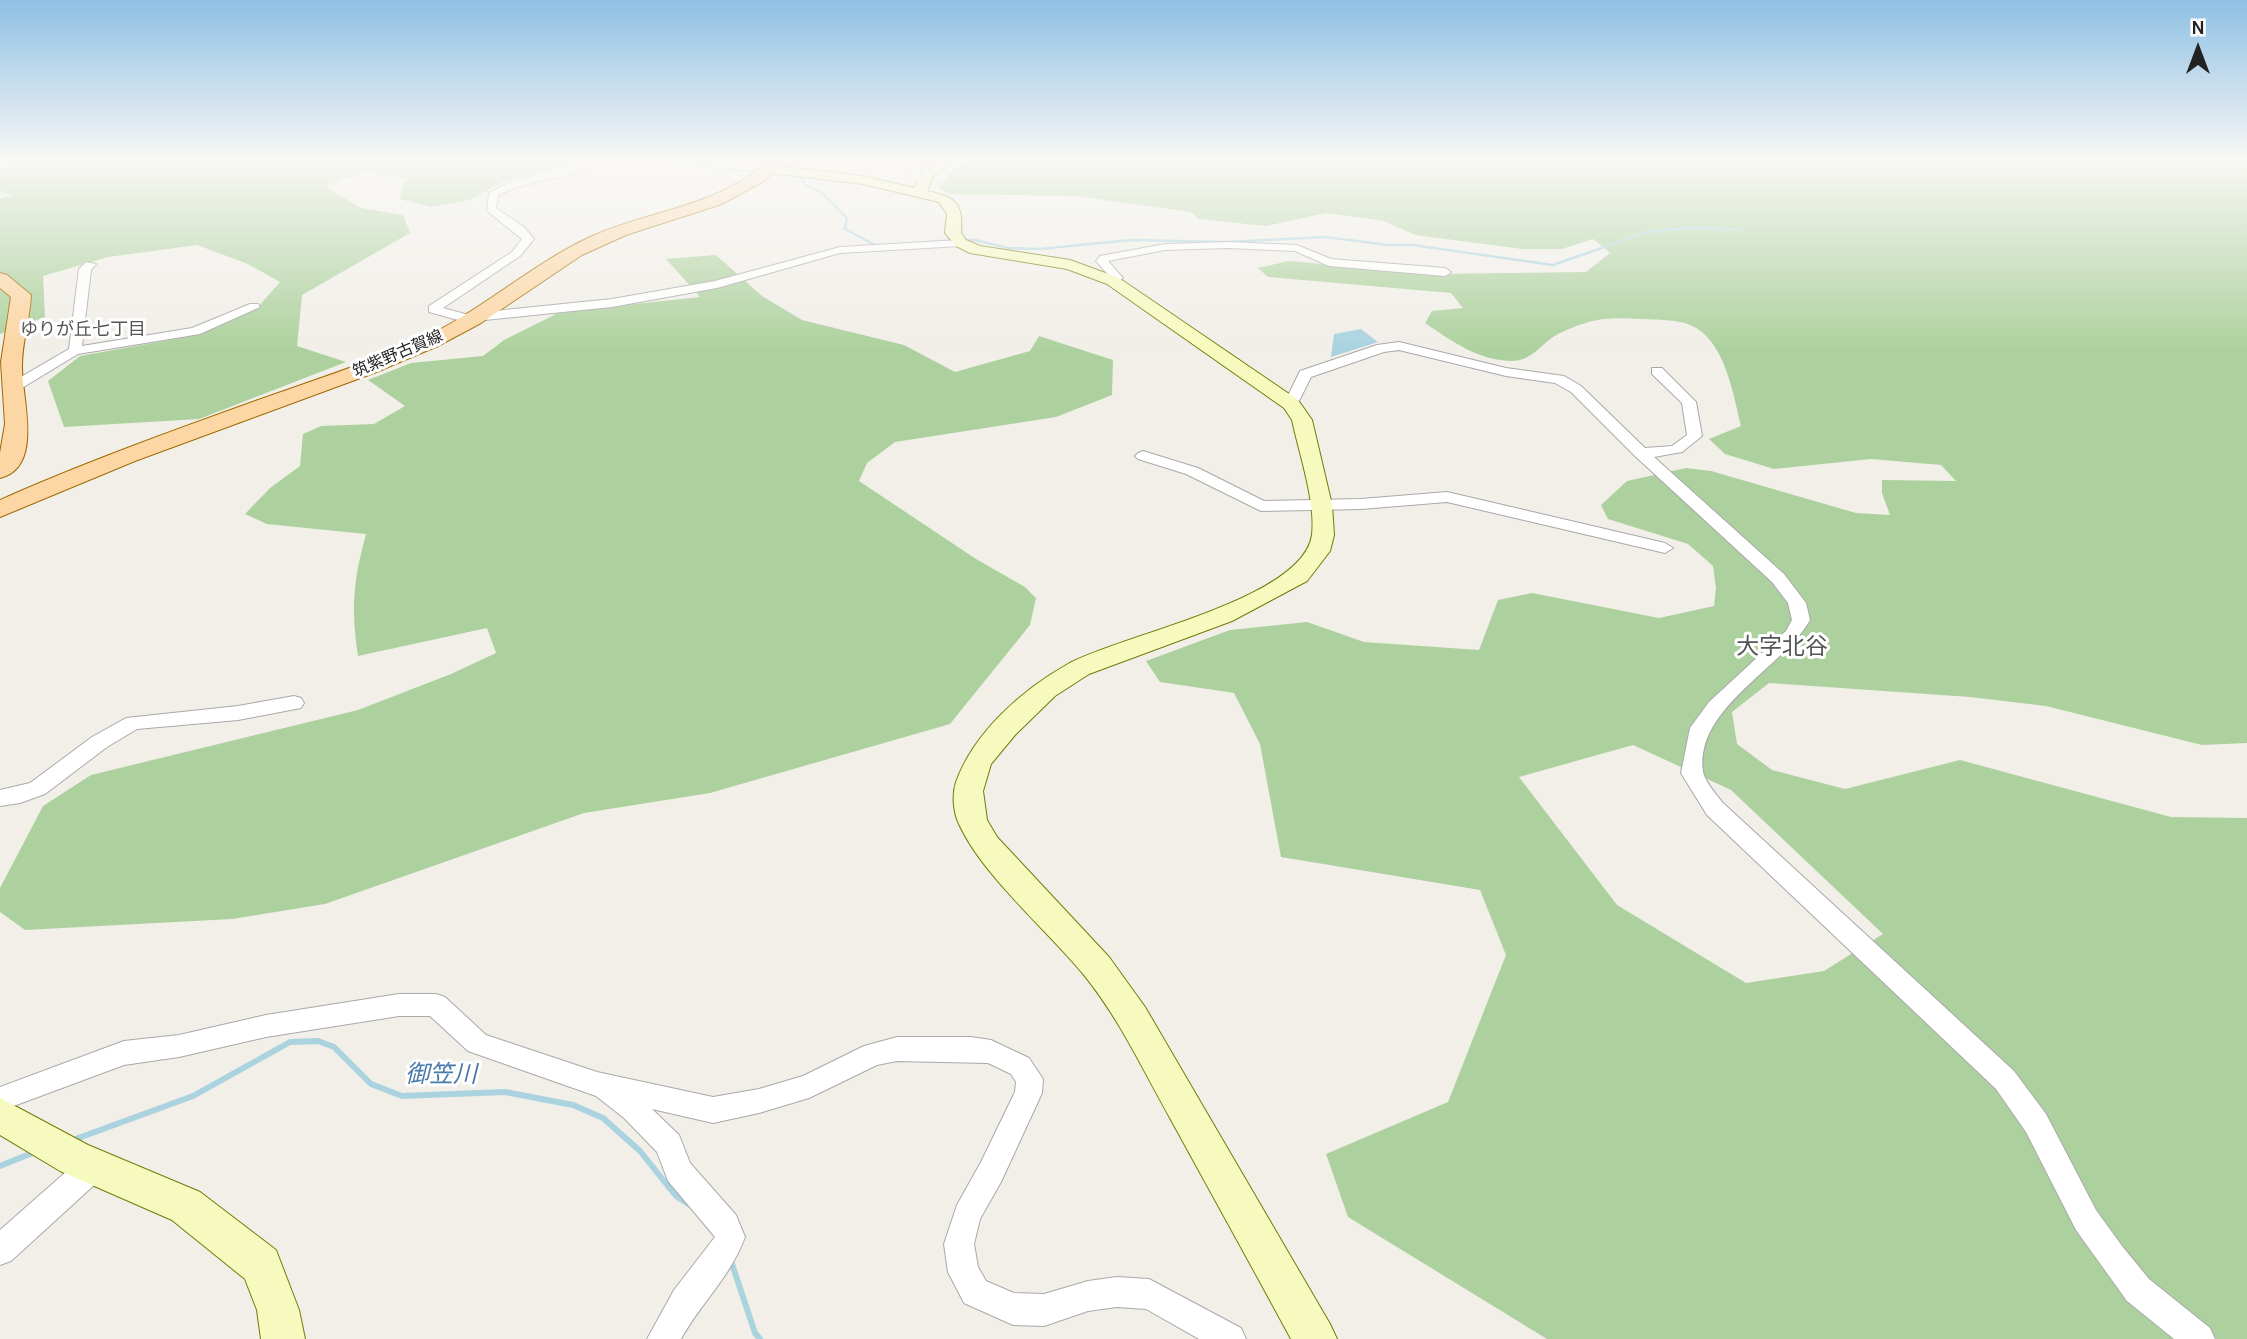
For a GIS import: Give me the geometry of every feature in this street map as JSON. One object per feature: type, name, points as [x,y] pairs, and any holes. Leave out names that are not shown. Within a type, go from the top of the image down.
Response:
[{"type":"main road","name":"筑紫野古賀線","points":[[0,509],[122,458],[384,362],[431,342],[480,316],[569,255],[643,224]]},
{"type":"main road","points":[[0,279],[21,295],[10,370],[19,424],[17,443],[12,457],[0,471]]},
{"type":"street","points":[[514,224],[521,228],[528,239],[527,243],[516,254],[433,309],[465,318],[612,303],[717,284],[840,250],[961,243]]},
{"type":"street","points":[[954,224],[953,233],[961,243],[976,250],[1070,265],[1113,282],[1291,404],[1302,420],[1321,505],[1322,535],[1318,551],[1299,576],[1223,616],[1080,668],[1046,690],[1005,728],[978,761],[968,791],[972,821],[986,845],[1097,967],[1133,1018],[1315,1339]]},
{"type":"street","points":[[1113,282],[1117,278],[1101,261],[1104,258],[1165,247],[1206,245],[1297,248],[1329,262],[1445,272]]},
{"type":"street","points":[[75,351],[85,269],[90,264]]},
{"type":"street","points":[[12,388],[75,351],[195,331],[254,307]]},
{"type":"street","points":[[1291,404],[1305,374],[1382,348],[1411,348],[1506,372],[1546,376],[1568,384],[1779,578],[1797,603],[1801,620],[1793,634],[1716,707],[1697,733],[1692,773],[1715,809],[2005,1080],[2036,1123],[2086,1220],[2111,1257],[2138,1290],[2199,1339]]},
{"type":"street","points":[[1640,453],[1663,453],[1684,448],[1695,436],[1689,402],[1657,371]]},
{"type":"street","points":[[1143,456],[1192,471],[1261,506],[1447,497],[1665,548]]},
{"type":"street","points":[[0,798],[27,793],[49,783],[95,744],[117,729],[133,723],[237,713],[294,703]]},
{"type":"street","points":[[284,1339],[278,1310],[261,1265],[186,1206],[84,1162],[6,1113],[94,1062],[124,1053],[179,1046],[267,1026],[399,1004],[436,1005],[477,1043],[597,1084],[713,1110],[759,1101],[809,1086],[873,1054],[897,1049],[971,1049],[991,1052],[1020,1066],[1030,1079],[1028,1093],[991,1172],[967,1215],[959,1244],[963,1272],[975,1292],[1013,1309],[1044,1310],[1088,1296],[1117,1292],[1149,1294],[1230,1339]]},
{"type":"street","points":[[597,1084],[634,1109],[668,1144],[678,1171],[726,1224],[730,1237],[724,1253],[685,1301],[663,1339]]},
{"type":"street","points":[[0,1250],[84,1162]]},
{"type":"green space","points":[[0,224],[407,224],[410,233],[302,295],[297,346],[346,362],[199,419],[64,427],[48,381],[80,356],[192,336],[257,308],[280,282],[248,264],[197,245],[108,257],[43,276],[45,317],[0,334]]},
{"type":"green space","points":[[1392,224],[2247,224],[2247,743],[2202,745],[2046,706],[1970,697],[1769,683],[1732,712],[1737,744],[1772,770],[1845,789],[1960,760],[2171,817],[2247,818],[2247,1339],[1547,1339],[1348,1217],[1326,1154],[1448,1102],[1506,955],[1480,890],[1281,857],[1260,744],[1234,693],[1160,682],[1146,661],[1230,630],[1307,622],[1364,642],[1479,650],[1498,600],[1532,593],[1659,618],[1714,606],[1716,588],[1713,566],[1688,544],[1608,519],[1601,505],[1627,481],[1686,468],[1711,471],[1856,513],[1890,515],[1882,493],[1882,480],[1956,481],[1941,465],[1871,459],[1774,469],[1725,454],[1709,439],[1741,426],[1731,384],[1712,342],[1702,332],[1685,323],[1629,318],[1600,320],[1560,333],[1526,358],[1499,360],[1465,348],[1425,323],[1432,311],[1463,308],[1451,293],[1268,277],[1258,268],[1289,261],[1434,274],[1586,272],[1610,253],[1593,239],[1562,249],[1522,249],[1415,235]],"holes":[[[1633,745],[1731,790],[1883,934],[1824,971],[1746,983],[1617,905],[1519,777]]]},
{"type":"green space","points":[[716,255],[762,296],[802,320],[904,345],[955,372],[1030,351],[1039,336],[1113,360],[1112,395],[1056,417],[895,442],[867,463],[859,481],[976,559],[1025,587],[1036,598],[1030,625],[950,724],[710,793],[584,813],[325,904],[232,919],[25,930],[0,912],[0,888],[43,806],[91,775],[358,710],[451,674],[496,653],[487,628],[358,656],[354,595],[366,534],[267,524],[245,514],[270,488],[300,466],[303,434],[321,426],[374,424],[405,406],[368,380],[411,363],[483,356],[504,340],[560,312],[700,297],[666,259]]},
{"type":"water","points":[[1361,329],[1378,342],[1331,357],[1334,334]]},
{"type":"waterway","points":[[846,224],[845,229],[877,246],[954,240]]},
{"type":"waterway","points":[[963,240],[975,240],[1008,248],[1039,249],[1131,240],[1226,242],[1325,237],[1389,245],[1413,245],[1553,265],[1647,232],[1688,228],[1740,229]]},
{"type":"waterway","name":"御笠川","points":[[73,1140],[193,1096],[290,1042],[318,1041],[334,1047],[371,1084],[402,1096],[505,1092],[573,1105],[603,1118],[640,1151],[676,1196],[690,1205]]},
{"type":"waterway","name":"御笠川","points":[[0,1166],[35,1152]]},
{"type":"waterway","name":"御笠川","points":[[731,1261],[755,1333],[760,1339]]},
{"type":"district","name":"ゆりが丘七丁目","points":[[83,330]]},
{"type":"district","name":"大字北谷","points":[[1782,647]]}]
